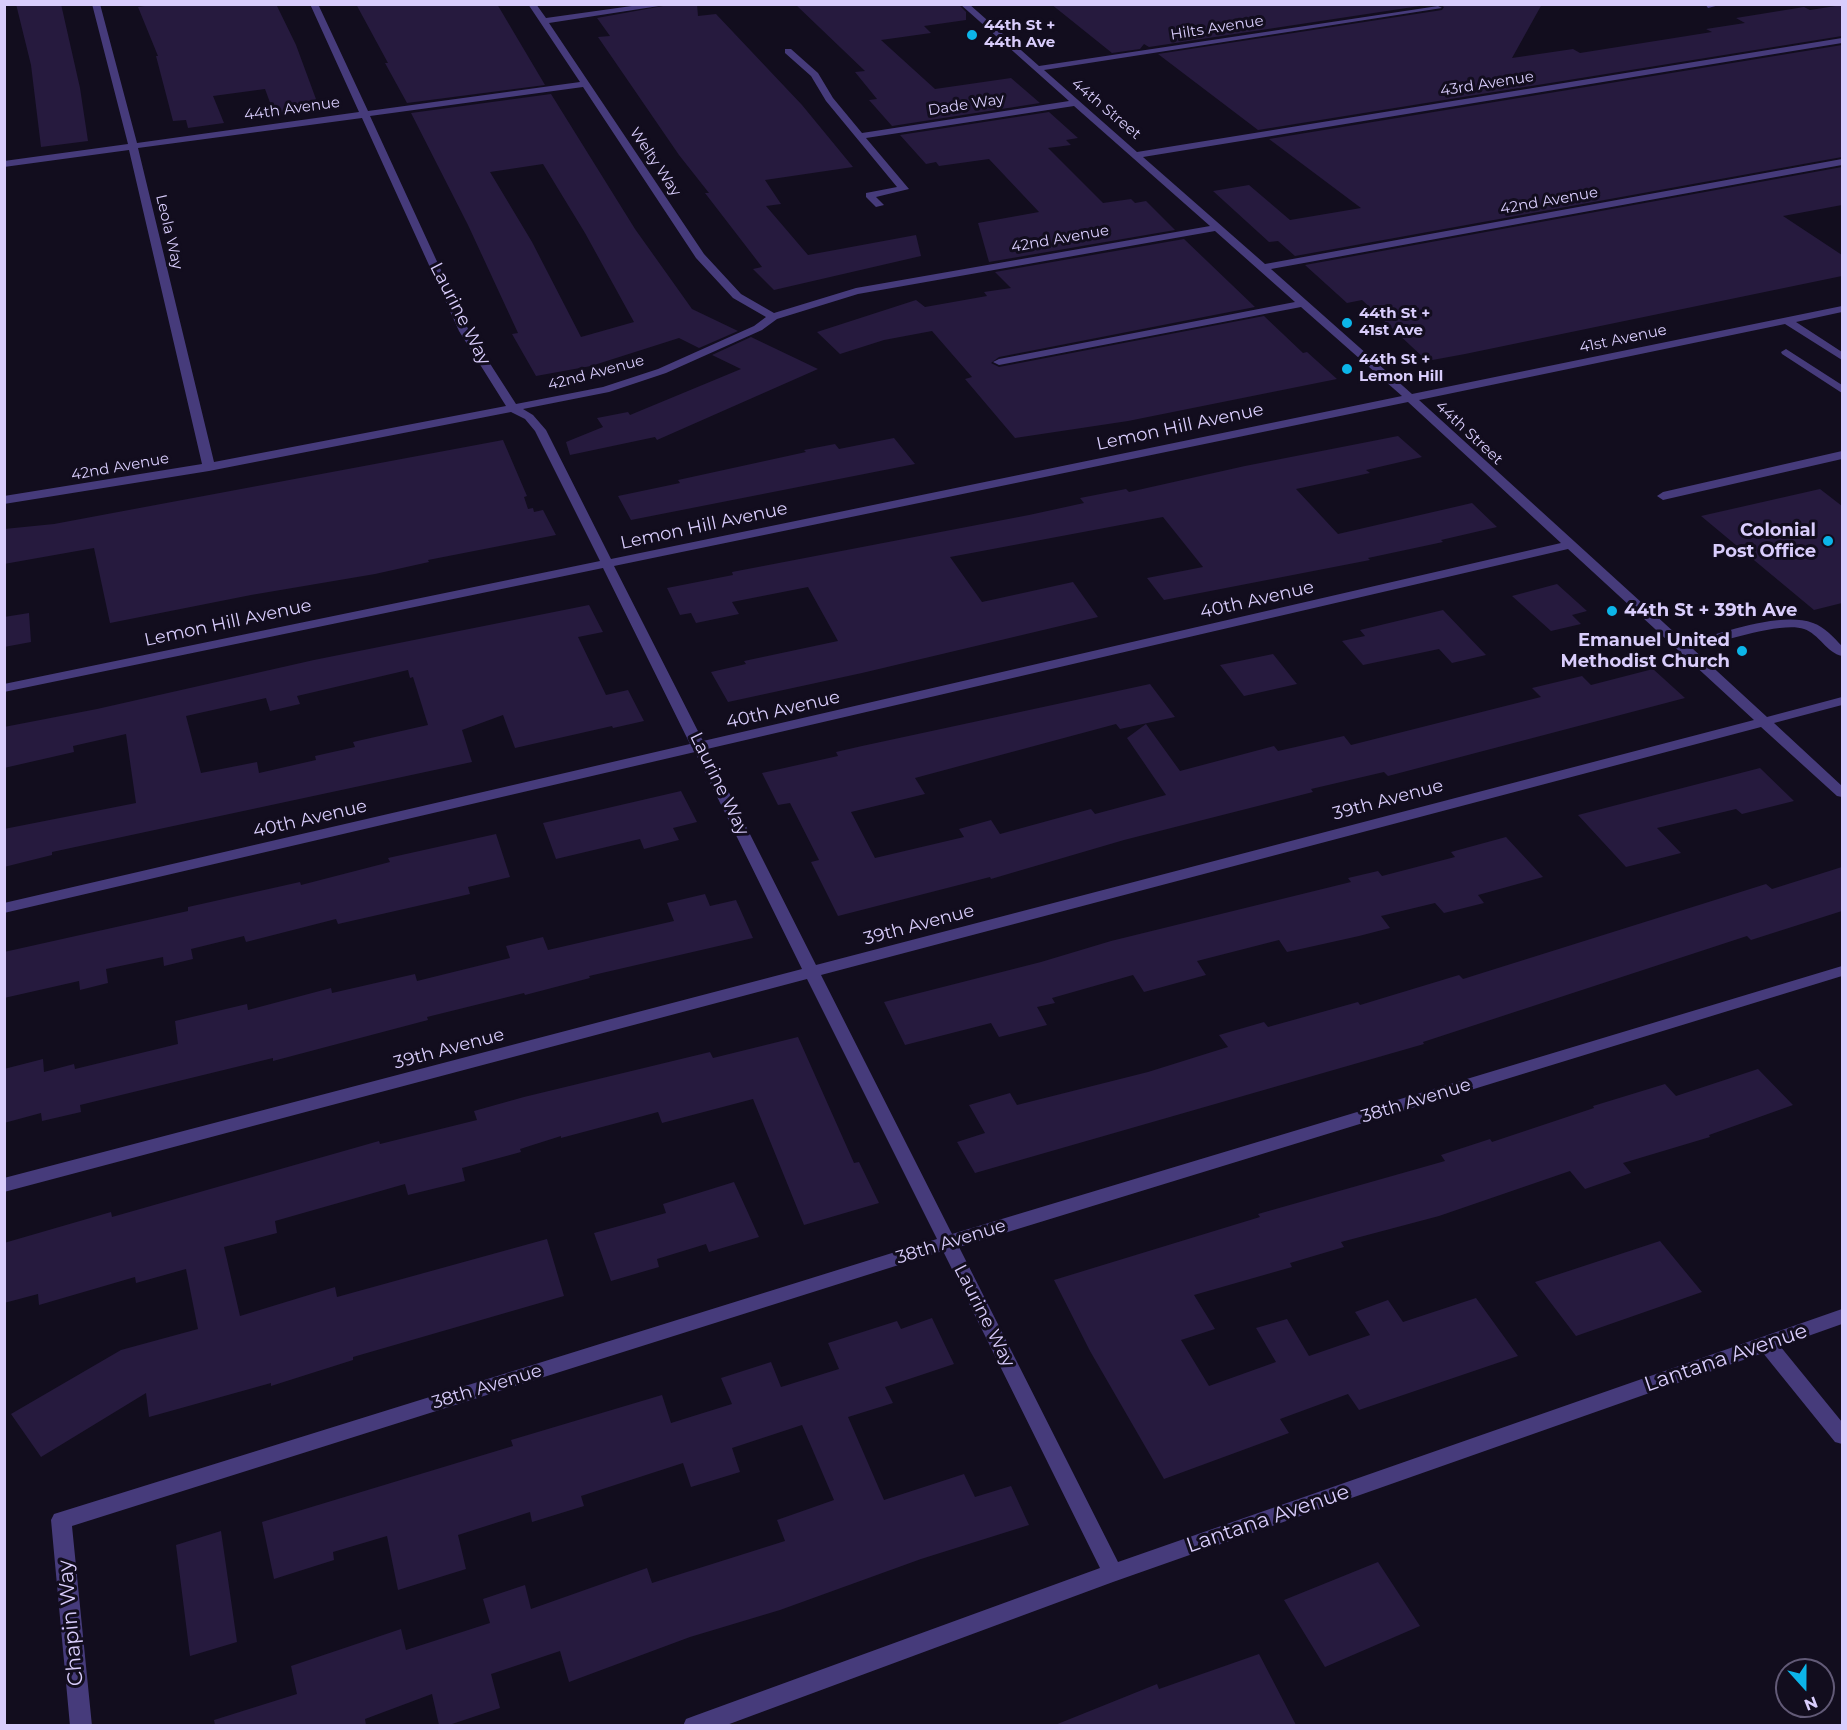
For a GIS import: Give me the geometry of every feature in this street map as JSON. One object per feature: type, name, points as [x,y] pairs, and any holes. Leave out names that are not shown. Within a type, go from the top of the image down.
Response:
[{"type":"street","name":"Leola Way","points":[[96,4],[134,146],[209,467]]},
{"type":"street","name":"Laurine Way","points":[[314,4],[464,331],[514,408],[529,417],[540,430],[1113,1574]]},
{"type":"street","name":"Welty Way","points":[[532,4],[700,256],[737,296],[773,317]]},
{"type":"street","points":[[544,21],[668,4]]},
{"type":"street","name":"44th Street","points":[[964,4],[1137,155],[1300,304],[1410,398],[1842,793]]},
{"type":"street","points":[[1708,6],[1719,4]]},
{"type":"street","name":"Hilts Avenue","points":[[1036,69],[1435,7]]},
{"type":"street","name":"43rd Avenue","points":[[1137,155],[1842,40]]},
{"type":"street","points":[[788,51],[815,75],[829,99],[904,189],[869,195],[879,205]]},
{"type":"street","name":"44th Avenue","points":[[4,164],[585,84]]},
{"type":"street","name":"Dade Way","points":[[862,136],[1075,103]]},
{"type":"street","name":"42nd Avenue","points":[[1261,268],[1842,162]]},
{"type":"street","name":"42nd Avenue","points":[[4,500],[209,467],[605,390],[662,371],[758,328],[773,317],[830,298],[883,284],[1216,228]]},
{"type":"street","points":[[999,362],[1300,304]]},
{"type":"street","name":"41st Avenue","points":[[1410,398],[1842,309]]},
{"type":"street","points":[[1788,321],[1842,357]]},
{"type":"street","points":[[1786,352],[1842,390]]},
{"type":"street","name":"Lemon Hill Avenue","points":[[4,688],[1410,398]]},
{"type":"street","points":[[1663,496],[1842,455]]},
{"type":"street","name":"40th Avenue","points":[[4,908],[1570,545]]},
{"type":"street","points":[[1683,648],[1771,626],[1794,623],[1809,626],[1842,652]]},
{"type":"street","name":"39th Avenue","points":[[4,1185],[1842,701]]},
{"type":"street","name":"38th Avenue","points":[[61,1520],[947,1243],[1842,971]]},
{"type":"street","name":"Lantana Avenue","points":[[694,1725],[1113,1574],[1842,1317]]},
{"type":"street","points":[[1767,1344],[1842,1436]]},
{"type":"street","name":"Chapin Way","points":[[61,1520],[81,1725]]},
{"type":"building","points":[[16,4],[61,4],[80,88],[88,141],[41,147],[31,65]]},
{"type":"building","points":[[157,4],[277,6],[296,45],[320,110],[275,116],[265,89],[213,96],[224,123],[188,128],[186,120],[173,121],[156,56],[158,56],[138,7]]},
{"type":"building","points":[[356,4],[497,4],[545,85],[407,103]]},
{"type":"building","points":[[674,4],[697,4],[698,16],[716,14],[802,105],[853,167],[765,180],[781,204],[766,206],[808,255],[916,235],[921,256],[774,290],[753,269],[762,267],[705,193],[709,193],[679,155],[598,37],[610,36],[597,18]]},
{"type":"building","points":[[795,4],[958,4],[966,12],[966,20],[924,26],[931,33],[881,40],[935,89],[1011,78],[1040,103],[892,126],[869,100],[877,99],[855,72],[865,71]]},
{"type":"building","points":[[1051,4],[1433,4],[1149,47],[1144,44],[1140,49],[1112,53]]},
{"type":"building","points":[[1440,4],[1542,4],[1512,58],[1573,49],[1580,53],[1712,32],[1706,29],[1745,23],[1736,18],[1804,7],[1810,10],[1842,5],[1842,36],[1258,130],[1158,54],[1442,10],[1444,7]]},
{"type":"building","points":[[1842,45],[1842,157],[1295,256],[1278,241],[1269,242],[1213,191],[1249,185],[1290,220],[1361,208],[1269,139]]},
{"type":"building","points":[[551,94],[635,229],[692,309],[738,331],[699,348],[679,338],[591,366],[536,376],[512,334],[518,333],[468,225],[411,113]],"holes":[[[543,164],[585,233],[634,322],[581,337],[532,242],[490,172]]]},
{"type":"building","points":[[1049,112],[1078,138],[1066,140],[1071,145],[1048,148],[1103,203],[1131,199],[1135,203],[1146,201],[1175,230],[989,262],[978,223],[1039,212],[989,159],[939,166],[936,162],[926,164],[900,135]]},
{"type":"building","points":[[1842,167],[1842,205],[1783,216],[1842,255],[1842,276],[1427,361],[1362,300],[1347,303],[1305,265]]},
{"type":"building","points":[[1184,239],[1255,307],[999,357],[991,363],[999,367],[1264,316],[1303,353],[1307,352],[1337,379],[1128,421],[1015,438],[965,379],[972,377],[932,331],[884,340],[840,354],[817,332],[916,300],[925,307],[987,296],[984,292],[1011,288],[995,272]]},
{"type":"building","points":[[751,337],[818,369],[657,440],[655,437],[570,455],[566,442],[603,427],[597,418],[628,412],[630,415],[741,369],[712,355]]},
{"type":"building","points":[[1398,436],[1422,457],[1366,470],[1370,473],[1296,489],[1338,534],[1472,503],[1497,527],[1441,540],[1443,542],[1368,558],[1370,560],[1164,600],[1147,578],[1203,567],[1163,517],[950,557],[982,602],[1073,582],[1098,617],[728,702],[711,672],[746,664],[744,661],[838,641],[808,587],[732,602],[739,614],[696,623],[691,613],[680,615],[667,588],[733,575],[732,572],[1084,503],[1080,498],[1126,489],[1129,492],[1245,466]]},
{"type":"building","points":[[894,438],[915,464],[631,520],[618,496],[680,483],[678,480],[806,452],[804,450],[835,444],[839,449]]},
{"type":"building","points":[[503,440],[527,496],[524,497],[528,509],[533,508],[534,512],[543,510],[556,535],[428,560],[429,562],[375,574],[251,595],[110,623],[94,548],[4,564],[4,529],[54,524]]},
{"type":"building","points":[[1820,489],[1842,506],[1842,603],[1814,610],[1701,516]]},
{"type":"building","points":[[1557,584],[1587,611],[1572,615],[1581,624],[1551,631],[1512,596]]},
{"type":"building","points":[[589,605],[603,632],[578,637],[606,695],[628,690],[644,721],[515,748],[503,715],[462,730],[472,762],[52,852],[52,855],[4,867],[4,829],[136,803],[126,734],[73,746],[74,752],[4,768],[4,727],[97,709],[314,660]],"holes":[[[408,670],[410,678],[413,677],[428,725],[353,742],[355,747],[315,756],[316,760],[259,773],[257,762],[201,773],[186,716],[266,698],[270,711],[300,704],[297,696]]]},
{"type":"building","points":[[1443,610],[1486,655],[1452,663],[1439,649],[1363,665],[1342,641],[1365,636],[1360,630]]},
{"type":"building","points":[[29,613],[31,642],[4,647],[4,617]]},
{"type":"building","points":[[1273,654],[1297,684],[1244,696],[1220,665]]},
{"type":"building","points":[[1653,669],[1685,698],[1388,776],[1384,772],[1311,789],[1313,792],[1124,840],[991,879],[990,877],[838,916],[811,862],[819,860],[790,803],[778,805],[762,773],[838,756],[836,752],[862,746],[1150,684],[1175,717],[1120,729],[1116,724],[915,778],[925,794],[851,812],[875,858],[964,837],[959,829],[991,820],[1000,834],[1091,809],[1095,814],[1166,795],[1127,738],[1146,724],[1180,771],[1274,746],[1278,751],[1344,736],[1351,745],[1541,697],[1532,688],[1582,676],[1591,685]]},
{"type":"building","points":[[1760,768],[1794,801],[1742,814],[1736,809],[1657,828],[1681,853],[1626,867],[1578,815]]},
{"type":"building","points":[[681,791],[697,822],[673,828],[679,840],[644,849],[640,839],[556,859],[543,823]]},
{"type":"building","points":[[496,834],[510,877],[468,887],[470,894],[338,924],[336,919],[246,942],[244,936],[191,949],[193,959],[164,966],[163,957],[106,969],[108,983],[80,990],[79,981],[4,998],[4,952],[188,911],[188,907],[300,882],[301,885],[390,862],[388,858]]},
{"type":"building","points":[[1506,837],[1543,877],[1478,895],[1484,903],[1444,913],[1435,903],[1381,916],[1390,928],[1359,936],[1287,952],[1279,940],[1197,961],[1206,975],[1144,992],[1133,975],[1052,998],[1055,1003],[1037,1007],[1047,1025],[999,1037],[991,1023],[905,1045],[884,1002],[1041,962],[1111,941],[1351,882],[1348,878],[1378,871],[1382,876],[1455,857],[1451,852]]},
{"type":"building","points":[[1842,867],[1842,911],[1751,940],[1747,936],[1423,1042],[1424,1044],[975,1173],[957,1142],[985,1133],[969,1105],[1010,1093],[1017,1105],[1148,1072],[1228,1047],[1219,1035],[1264,1022],[1268,1027],[1358,1002],[1360,1005],[1459,975],[1463,979],[1766,884],[1772,889]]},
{"type":"building","points":[[705,894],[710,906],[736,900],[753,938],[427,1017],[428,1020],[273,1061],[273,1058],[80,1105],[81,1112],[42,1121],[41,1113],[4,1123],[4,1069],[43,1059],[44,1072],[74,1064],[75,1069],[178,1044],[175,1021],[247,1004],[248,1010],[331,988],[332,993],[415,974],[417,981],[510,958],[506,946],[543,937],[548,950],[674,921],[667,903]]},
{"type":"building","points":[[798,1037],[854,1163],[859,1162],[879,1203],[804,1225],[753,1099],[662,1123],[658,1112],[561,1138],[561,1136],[520,1149],[521,1152],[462,1168],[465,1181],[408,1195],[405,1184],[275,1221],[277,1233],[224,1247],[240,1316],[335,1287],[337,1297],[547,1239],[564,1296],[353,1357],[353,1360],[271,1386],[271,1383],[149,1417],[146,1393],[41,1457],[11,1414],[121,1350],[198,1329],[186,1269],[136,1283],[135,1277],[39,1305],[38,1294],[4,1303],[4,1243],[111,1212],[112,1217],[379,1141],[380,1144],[477,1120],[474,1111],[524,1097],[710,1052],[713,1058]]},
{"type":"building","points":[[1758,1069],[1793,1105],[1709,1135],[1710,1137],[1623,1163],[1631,1173],[1585,1189],[1570,1171],[1439,1216],[1341,1242],[1344,1247],[1290,1263],[1292,1267],[1194,1295],[1215,1329],[1181,1340],[1209,1386],[1276,1362],[1256,1328],[1287,1319],[1309,1356],[1370,1335],[1355,1312],[1388,1300],[1403,1322],[1476,1298],[1518,1356],[1359,1410],[1348,1394],[1280,1419],[1289,1433],[1164,1479],[1090,1351],[1054,1280],[1260,1217],[1258,1214],[1445,1161],[1441,1155],[1490,1139],[1492,1142],[1594,1108],[1593,1106],[1665,1084],[1676,1096]]},
{"type":"building","points":[[734,1182],[759,1237],[709,1252],[706,1244],[657,1259],[659,1267],[611,1281],[594,1233],[666,1213],[663,1204]]},
{"type":"building","points":[[1660,1241],[1702,1292],[1576,1336],[1535,1282]]},
{"type":"building","points":[[932,1318],[954,1364],[885,1387],[893,1403],[848,1417],[884,1500],[964,1474],[975,1497],[1011,1486],[1029,1525],[921,1559],[780,1610],[690,1637],[569,1682],[560,1651],[491,1674],[500,1708],[449,1725],[439,1725],[432,1694],[365,1719],[366,1725],[215,1725],[214,1720],[297,1694],[291,1666],[401,1629],[406,1650],[490,1623],[483,1599],[525,1585],[531,1609],[647,1568],[652,1583],[785,1541],[777,1520],[834,1500],[802,1425],[732,1448],[740,1472],[691,1487],[683,1463],[581,1496],[584,1506],[532,1522],[530,1512],[458,1535],[466,1569],[398,1590],[387,1536],[333,1552],[334,1560],[274,1579],[262,1522],[513,1446],[511,1440],[662,1395],[671,1423],[732,1404],[721,1378],[771,1362],[781,1387],[839,1369],[828,1343],[897,1321],[901,1329]]},
{"type":"building","points":[[221,1531],[237,1642],[190,1656],[176,1545]]},
{"type":"building","points":[[1378,1562],[1420,1626],[1325,1667],[1284,1600]]},
{"type":"building","points":[[1259,1654],[1296,1725],[1055,1725],[1157,1684],[1159,1689]]},
{"type":"place","name":"44th St + 44th Ave","points":[[972,35]]},
{"type":"place","name":"44th St + 41st Ave","points":[[1347,323]]},
{"type":"place","name":"44th St + Lemon Hill","points":[[1347,369]]},
{"type":"place","name":"Colonial Post Office","points":[[1828,541]]},
{"type":"place","name":"44th St + 39th Ave","points":[[1612,611]]},
{"type":"place","name":"Emanuel United Methodist Church","points":[[1742,651]]}]
